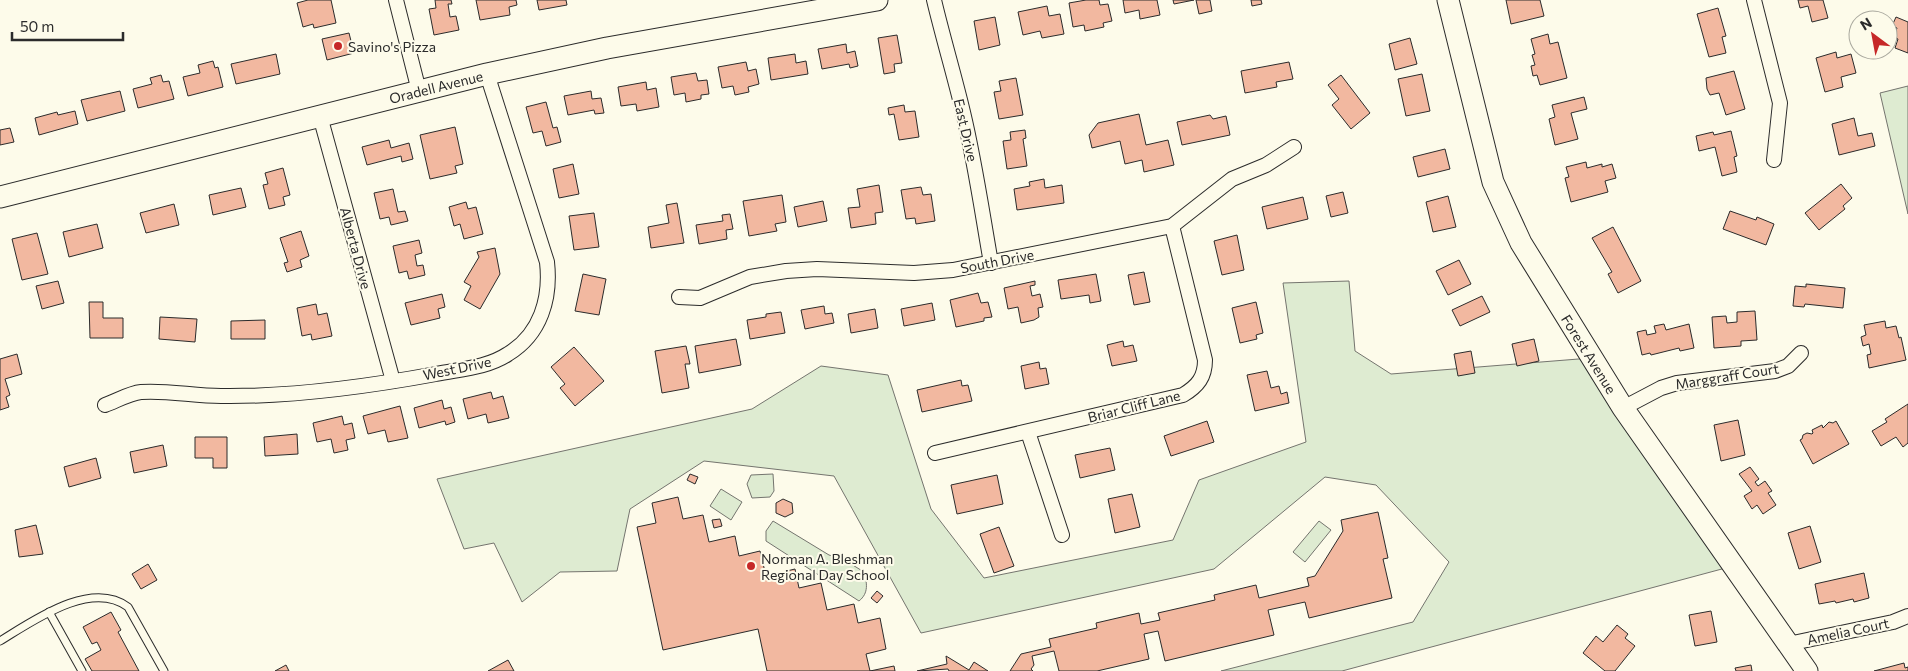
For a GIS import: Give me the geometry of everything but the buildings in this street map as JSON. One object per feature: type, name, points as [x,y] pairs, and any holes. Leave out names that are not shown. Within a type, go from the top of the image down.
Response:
[{"type":"main road","name":"Oradell Avenue","points":[[0,197],[487,74],[607,48],[877,0]]},
{"type":"main road","name":"Forest Avenue","points":[[1448,0],[1493,182],[1521,243],[1623,408],[1807,671]]},
{"type":"street","points":[[396,0],[419,91]]},
{"type":"street","name":"East Drive","points":[[934,0],[945,48],[963,110],[991,263]]},
{"type":"street","points":[[1754,0],[1780,103],[1774,160]]},
{"type":"street","name":"West Drive","points":[[105,405],[140,392],[220,396],[269,396],[318,392],[393,381],[482,365],[509,354],[522,343],[532,332],[541,317],[547,298],[549,280],[547,262],[487,74]]},
{"type":"street","name":"Alberta Drive","points":[[320,116],[393,381]]},
{"type":"street","name":"South Drive","points":[[679,297],[700,298],[750,277],[786,271],[817,269],[914,273],[953,270],[1172,226],[1232,179],[1266,165],[1294,147]]},
{"type":"street","name":"Briar Cliff Lane","points":[[935,453],[1184,395],[1194,388],[1202,379],[1205,371],[1205,360],[1172,226]]},
{"type":"street","name":"Marggraff Court","points":[[1623,408],[1661,388],[1677,383],[1775,371],[1788,366],[1801,353]]},
{"type":"street","points":[[1028,432],[1062,535]]},
{"type":"street","name":"Amelia Court","points":[[1788,644],[1893,622],[1908,616]]},
{"type":"lane","points":[[0,641],[49,612],[68,604],[105,597],[119,600],[128,607],[164,671]]},
{"type":"lane","points":[[49,612],[82,671]]},
{"type":"green space","points":[[1908,86],[1908,214],[1880,93]]},
{"type":"green space","points":[[1349,281],[1355,351],[1391,374],[1591,358],[1733,566],[1342,671],[1221,671],[1413,622],[1449,562],[1376,485],[1325,477],[1214,569],[921,633],[834,476],[704,461],[630,509],[617,571],[560,572],[522,602],[494,543],[464,549],[437,479],[752,409],[821,366],[888,375],[931,509],[984,578],[1173,540],[1199,480],[1306,442],[1283,283]]},
{"type":"green space","points":[[773,474],[774,491],[770,497],[752,498],[747,484],[751,475]]},
{"type":"green space","points":[[721,489],[742,502],[731,520],[710,506]]},
{"type":"green space","points":[[773,521],[829,555],[843,559],[864,572],[866,591],[862,598],[859,601],[766,541],[766,531]]},
{"type":"green space","points":[[1319,521],[1331,530],[1305,562],[1293,552]]},
{"type":"place","name":"Savino's Pizza","points":[[338,46]]},
{"type":"place","name":"Norman A. Bleshman Regional Day School","points":[[751,566]]}]
